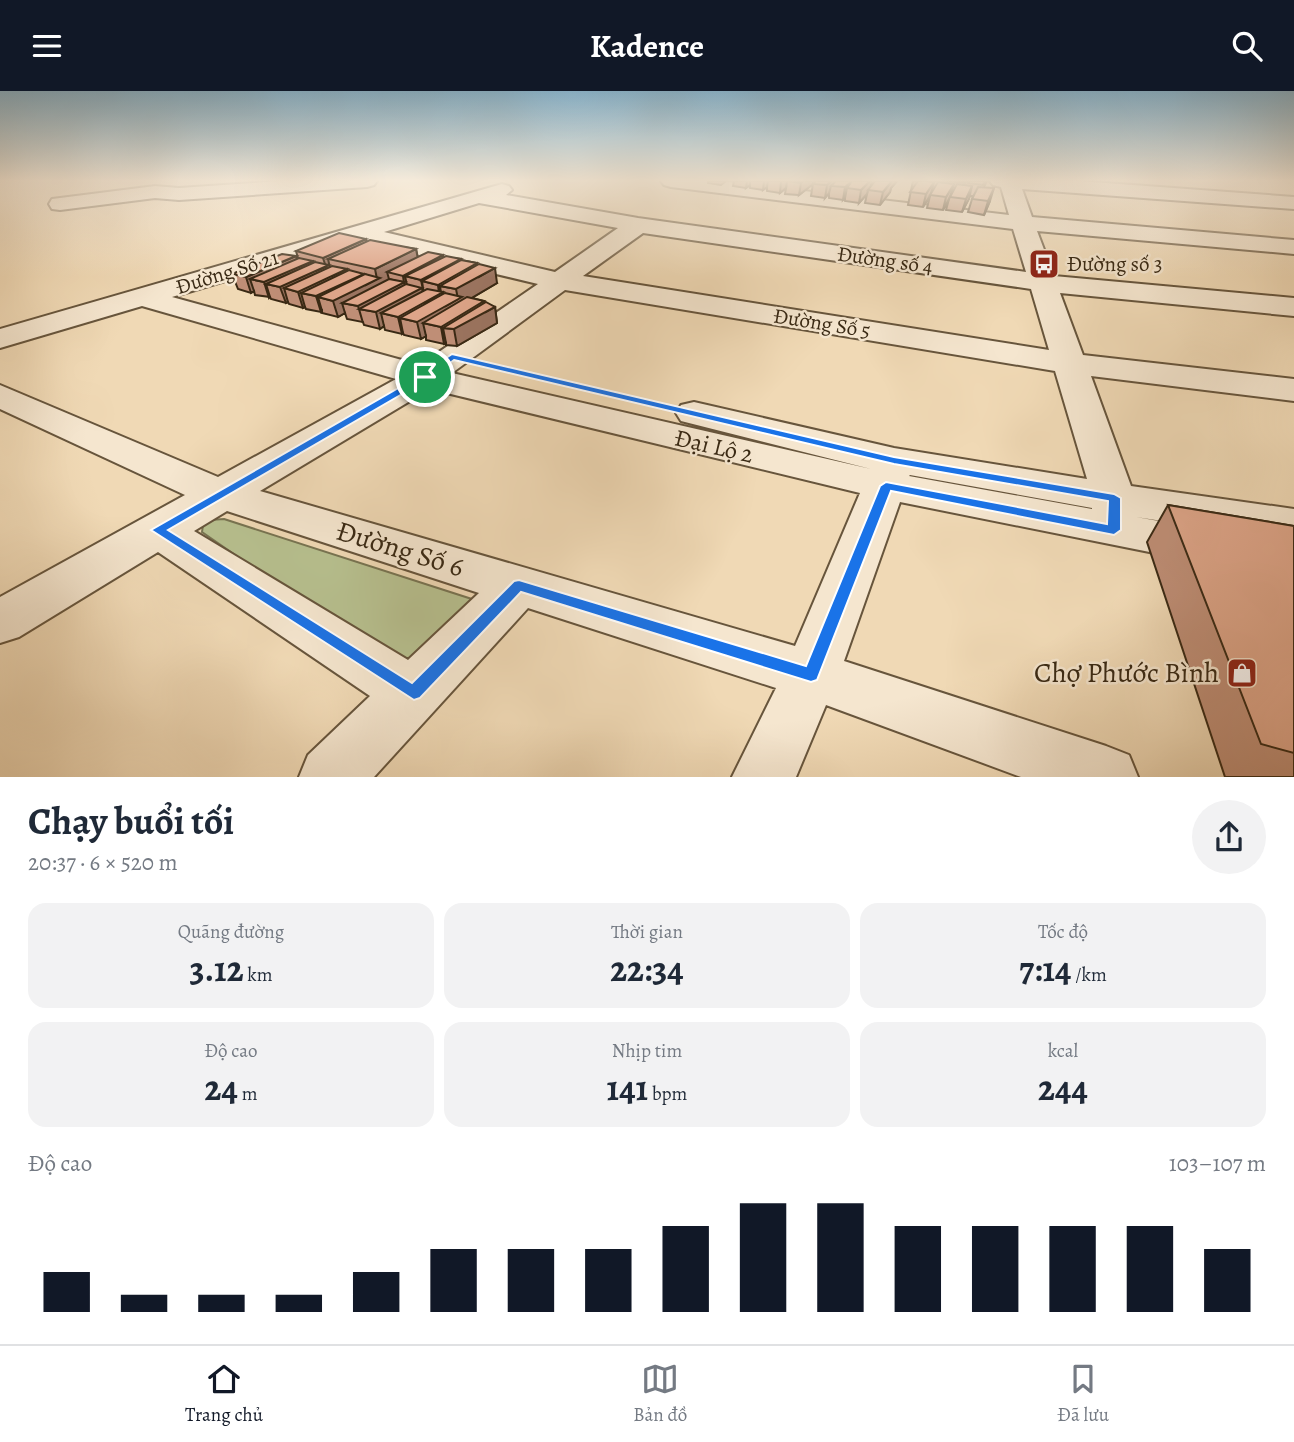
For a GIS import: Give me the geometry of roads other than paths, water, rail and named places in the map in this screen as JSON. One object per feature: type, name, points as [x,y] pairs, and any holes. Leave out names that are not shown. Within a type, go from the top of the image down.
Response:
[{"type":"street","name":"Đường Số 21","points":[[0,339],[423,213]]},
{"type":"street","name":"Đường số 4","points":[[570,213],[1043,283],[1294,307]]},
{"type":"street","points":[[939,213],[1294,247]]},
{"type":"street","points":[[1018,213],[1043,283],[1114,514]]},
{"type":"street","points":[[0,622],[438,367],[638,225]]},
{"type":"street","name":"Đường Số 5","points":[[355,233],[560,281],[1068,363],[1294,390]]},
{"type":"street","name":"Đại Lộ 2","points":[[180,285],[438,367]]},
{"type":"street","name":"Đại Lộ 2","points":[[141,297],[890,473],[1114,514],[1294,563]]},
{"type":"street","name":"Đường Số 6","points":[[0,396],[219,494],[811,675]]},
{"type":"street","points":[[764,777],[811,675],[890,473]]},
{"type":"street","name":"Đại Lộ 2","points":[[1114,514],[1294,525]]},
{"type":"street","points":[[158,530],[414,693]]},
{"type":"street","points":[[331,777],[519,585]]},
{"type":"street","points":[[811,675],[1106,777]]},
{"type":"place","name":"Đường số 3","points":[[1044,264]]},
{"type":"place","name":"Chợ Phước Bình","points":[[1242,673]]}]
